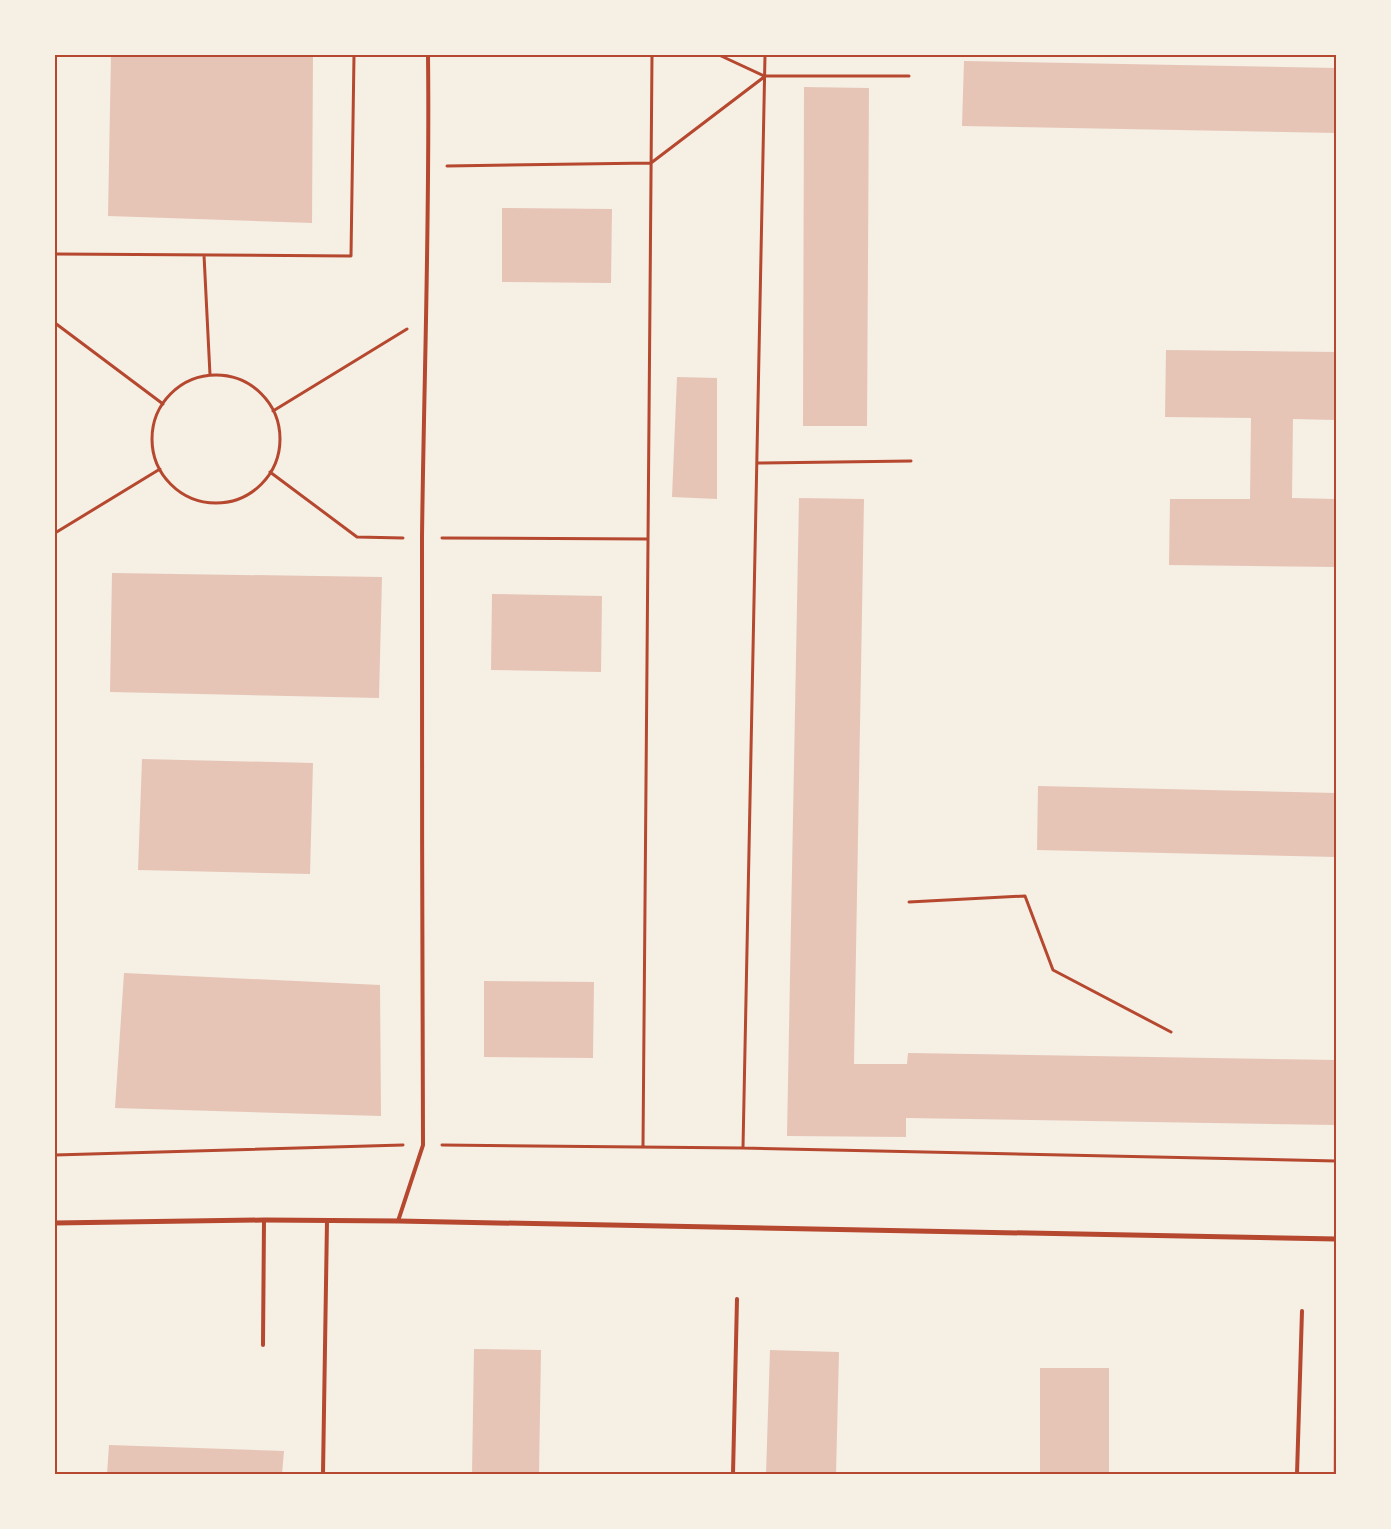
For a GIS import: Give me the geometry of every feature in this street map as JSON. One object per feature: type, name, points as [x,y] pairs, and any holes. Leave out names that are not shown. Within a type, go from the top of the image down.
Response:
[{"type":"street","points":[[55,1223],[327,1220],[1336,1239]]},
{"type":"lane","points":[[398,1221],[424,1145],[422,538],[429,166],[428,55]]},
{"type":"lane","points":[[263,1345],[264,1220]]},
{"type":"lane","points":[[322,1474],[327,1220]]},
{"type":"lane","points":[[733,1474],[737,1299]]},
{"type":"lane","points":[[1297,1474],[1302,1311]]},
{"type":"path","points":[[55,254],[351,256],[354,55]]},
{"type":"path","points":[[643,1147],[652,55]]},
{"type":"path","points":[[719,55],[764,76],[909,76]]},
{"type":"path","points":[[743,1148],[764,55]]},
{"type":"path","points":[[429,166],[651,163],[764,76]]},
{"type":"path","points":[[204,255],[210,375]]},
{"type":"path","points":[[273,411],[425,319]]},
{"type":"path","points":[[55,323],[163,404]]},
{"type":"path","points":[[210,375],[227,375],[243,381],[258,390],[269,402],[279,428],[278,455],[267,478],[255,490],[240,498],[224,503],[207,502],[191,498],[176,490],[164,477],[152,446],[152,429],[166,398],[179,387],[194,379],[210,375]]},
{"type":"path","points":[[756,463],[911,461]]},
{"type":"path","points":[[55,533],[160,468]]},
{"type":"path","points":[[270,472],[357,538],[648,539]]},
{"type":"path","points":[[909,902],[1025,896],[1053,970],[1171,1032]]},
{"type":"path","points":[[55,1155],[424,1145],[743,1148],[1336,1160]]},
{"type":"building","points":[[111,55],[313,55],[312,223],[108,216]]},
{"type":"building","points":[[964,61],[1336,68],[1336,133],[962,126]]},
{"type":"building","points":[[804,87],[869,88],[867,426],[803,426]]},
{"type":"building","points":[[502,208],[612,209],[611,283],[502,282]]},
{"type":"building","points":[[1166,350],[1336,352],[1336,420],[1293,419],[1292,498],[1336,499],[1336,567],[1169,565],[1170,499],[1250,499],[1251,418],[1165,417]]},
{"type":"building","points":[[677,377],[717,378],[717,499],[672,497]]},
{"type":"building","points":[[799,498],[864,499],[854,1064],[907,1064],[908,1053],[1336,1060],[1336,1125],[906,1118],[906,1137],[787,1136]]},
{"type":"building","points":[[112,573],[382,577],[379,698],[110,692]]},
{"type":"building","points":[[492,594],[602,596],[601,672],[491,670]]},
{"type":"building","points":[[142,759],[313,763],[310,874],[138,870]]},
{"type":"building","points":[[1038,786],[1336,793],[1336,857],[1037,850]]},
{"type":"building","points":[[124,973],[380,985],[381,1116],[115,1108]]},
{"type":"building","points":[[484,981],[594,982],[593,1058],[484,1057]]},
{"type":"building","points":[[474,1349],[541,1350],[539,1474],[472,1474]]},
{"type":"building","points":[[770,1350],[839,1352],[836,1474],[766,1474]]},
{"type":"building","points":[[1040,1368],[1109,1368],[1109,1474],[1040,1474]]},
{"type":"building","points":[[1334,1395],[1336,1395],[1336,1474],[1333,1474]]},
{"type":"building","points":[[109,1445],[284,1451],[282,1474],[107,1474]]}]
